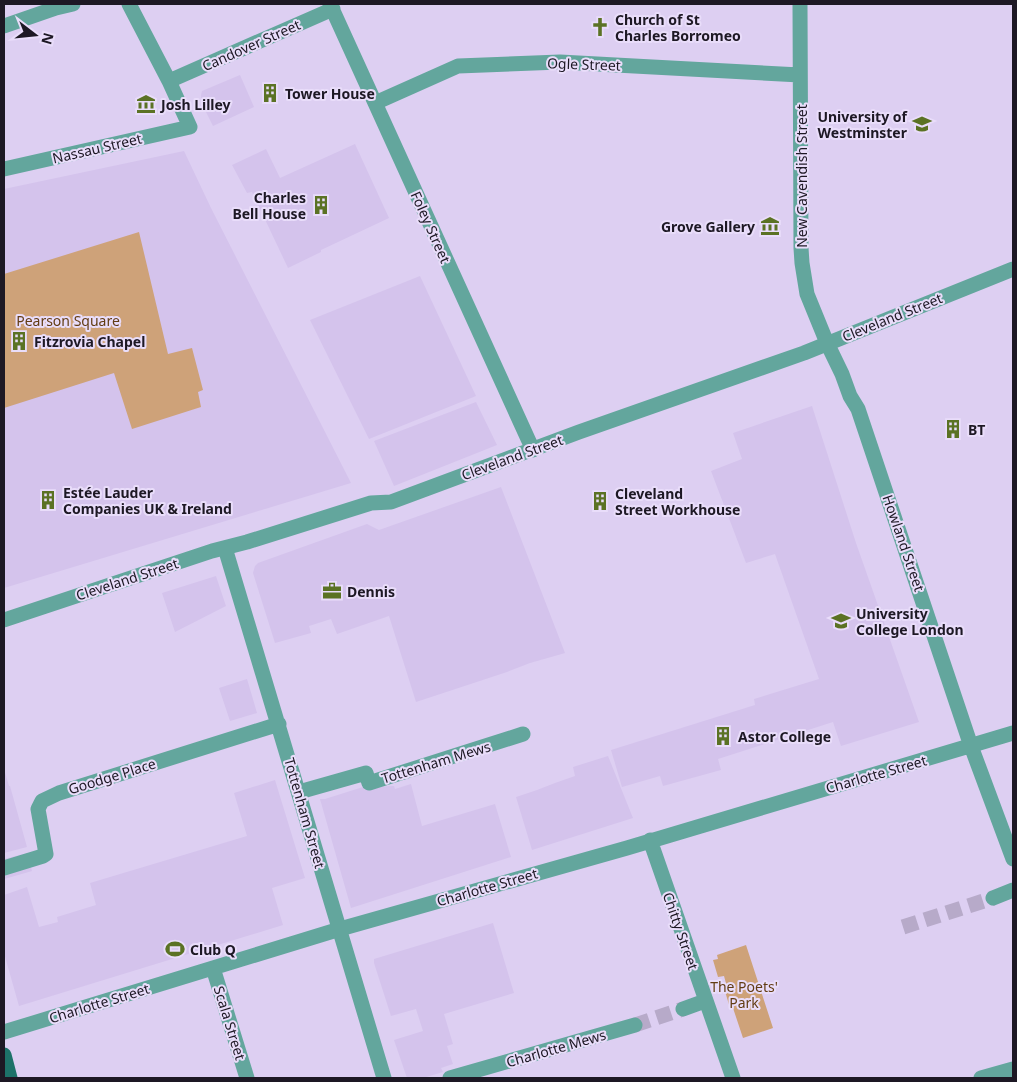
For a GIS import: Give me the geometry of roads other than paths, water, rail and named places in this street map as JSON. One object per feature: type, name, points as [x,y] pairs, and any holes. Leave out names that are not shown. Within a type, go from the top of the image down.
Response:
[{"type":"main road","points":[[4,1055],[10,1078]]},
{"type":"street","points":[[4,26],[73,4]]},
{"type":"street","points":[[130,4],[169,81]]},
{"type":"street","name":"New Cavendish Street","points":[[800,4],[802,263],[807,294],[828,343]]},
{"type":"street","name":"Candover Street","points":[[169,81],[331,6]]},
{"type":"street","name":"Foley Street","points":[[331,6],[533,450]]},
{"type":"street","name":"Ogle Street","points":[[375,103],[458,66],[560,62],[800,75]]},
{"type":"street","name":"Nassau Street","points":[[4,169],[190,127],[169,81]]},
{"type":"street","name":"Cleveland Street","points":[[4,620],[371,503],[391,502],[828,343],[1013,269]]},
{"type":"street","name":"Howland Street","points":[[828,343],[850,396],[858,409],[971,746],[1013,859]]},
{"type":"street","name":"Tottenham Street","points":[[225,548],[384,1078]]},
{"type":"street","name":"Goodge Place","points":[[4,868],[46,854],[38,809],[42,801],[58,793],[279,724]]},
{"type":"street","name":"Charlotte Street","points":[[4,1032],[340,929],[1013,733]]},
{"type":"street","name":"Tottenham Mews","points":[[299,792],[366,772],[369,783],[523,734]]},
{"type":"street","name":"Chitty Street","points":[[650,840],[733,1078]]},
{"type":"street","points":[[993,898],[1013,890]]},
{"type":"street","name":"Scala Street","points":[[213,968],[247,1078]]},
{"type":"street","points":[[683,1009],[706,1001]]},
{"type":"street","name":"Charlotte Mews","points":[[450,1078],[634,1025]]},
{"type":"street","points":[[981,1078],[1013,1069]]},
{"type":"tunnel","points":[[903,927],[993,898]]},
{"type":"tunnel","points":[[635,1025],[683,1009]]},
{"type":"place","name":"Church of St Charles Borromeo","points":[[600,27]]},
{"type":"place","name":"Tower House","points":[[270,93]]},
{"type":"place","name":"Josh Lilley","points":[[146,104]]},
{"type":"place","name":"University of Westminster","points":[[922,124]]},
{"type":"place","name":"Charles Bell House","points":[[321,205]]},
{"type":"place","name":"Grove Gallery","points":[[770,226]]},
{"type":"place","name":"Fitzrovia Chapel","points":[[19,341]]},
{"type":"place","name":"BT","points":[[953,429]]},
{"type":"place","name":"Estée Lauder Companies UK & Ireland","points":[[48,500]]},
{"type":"place","name":"Cleveland Street Workhouse","points":[[600,501]]},
{"type":"place","name":"Dennis","points":[[332,591]]},
{"type":"place","name":"University College London","points":[[841,621]]},
{"type":"place","name":"Astor College","points":[[723,736]]},
{"type":"place","name":"Club Q","points":[[175,949]]},
{"type":"park label","name":"Pearson Square","points":[[68,320]]},
{"type":"park label","name":"The Poets' Park","points":[[744,994]]}]
